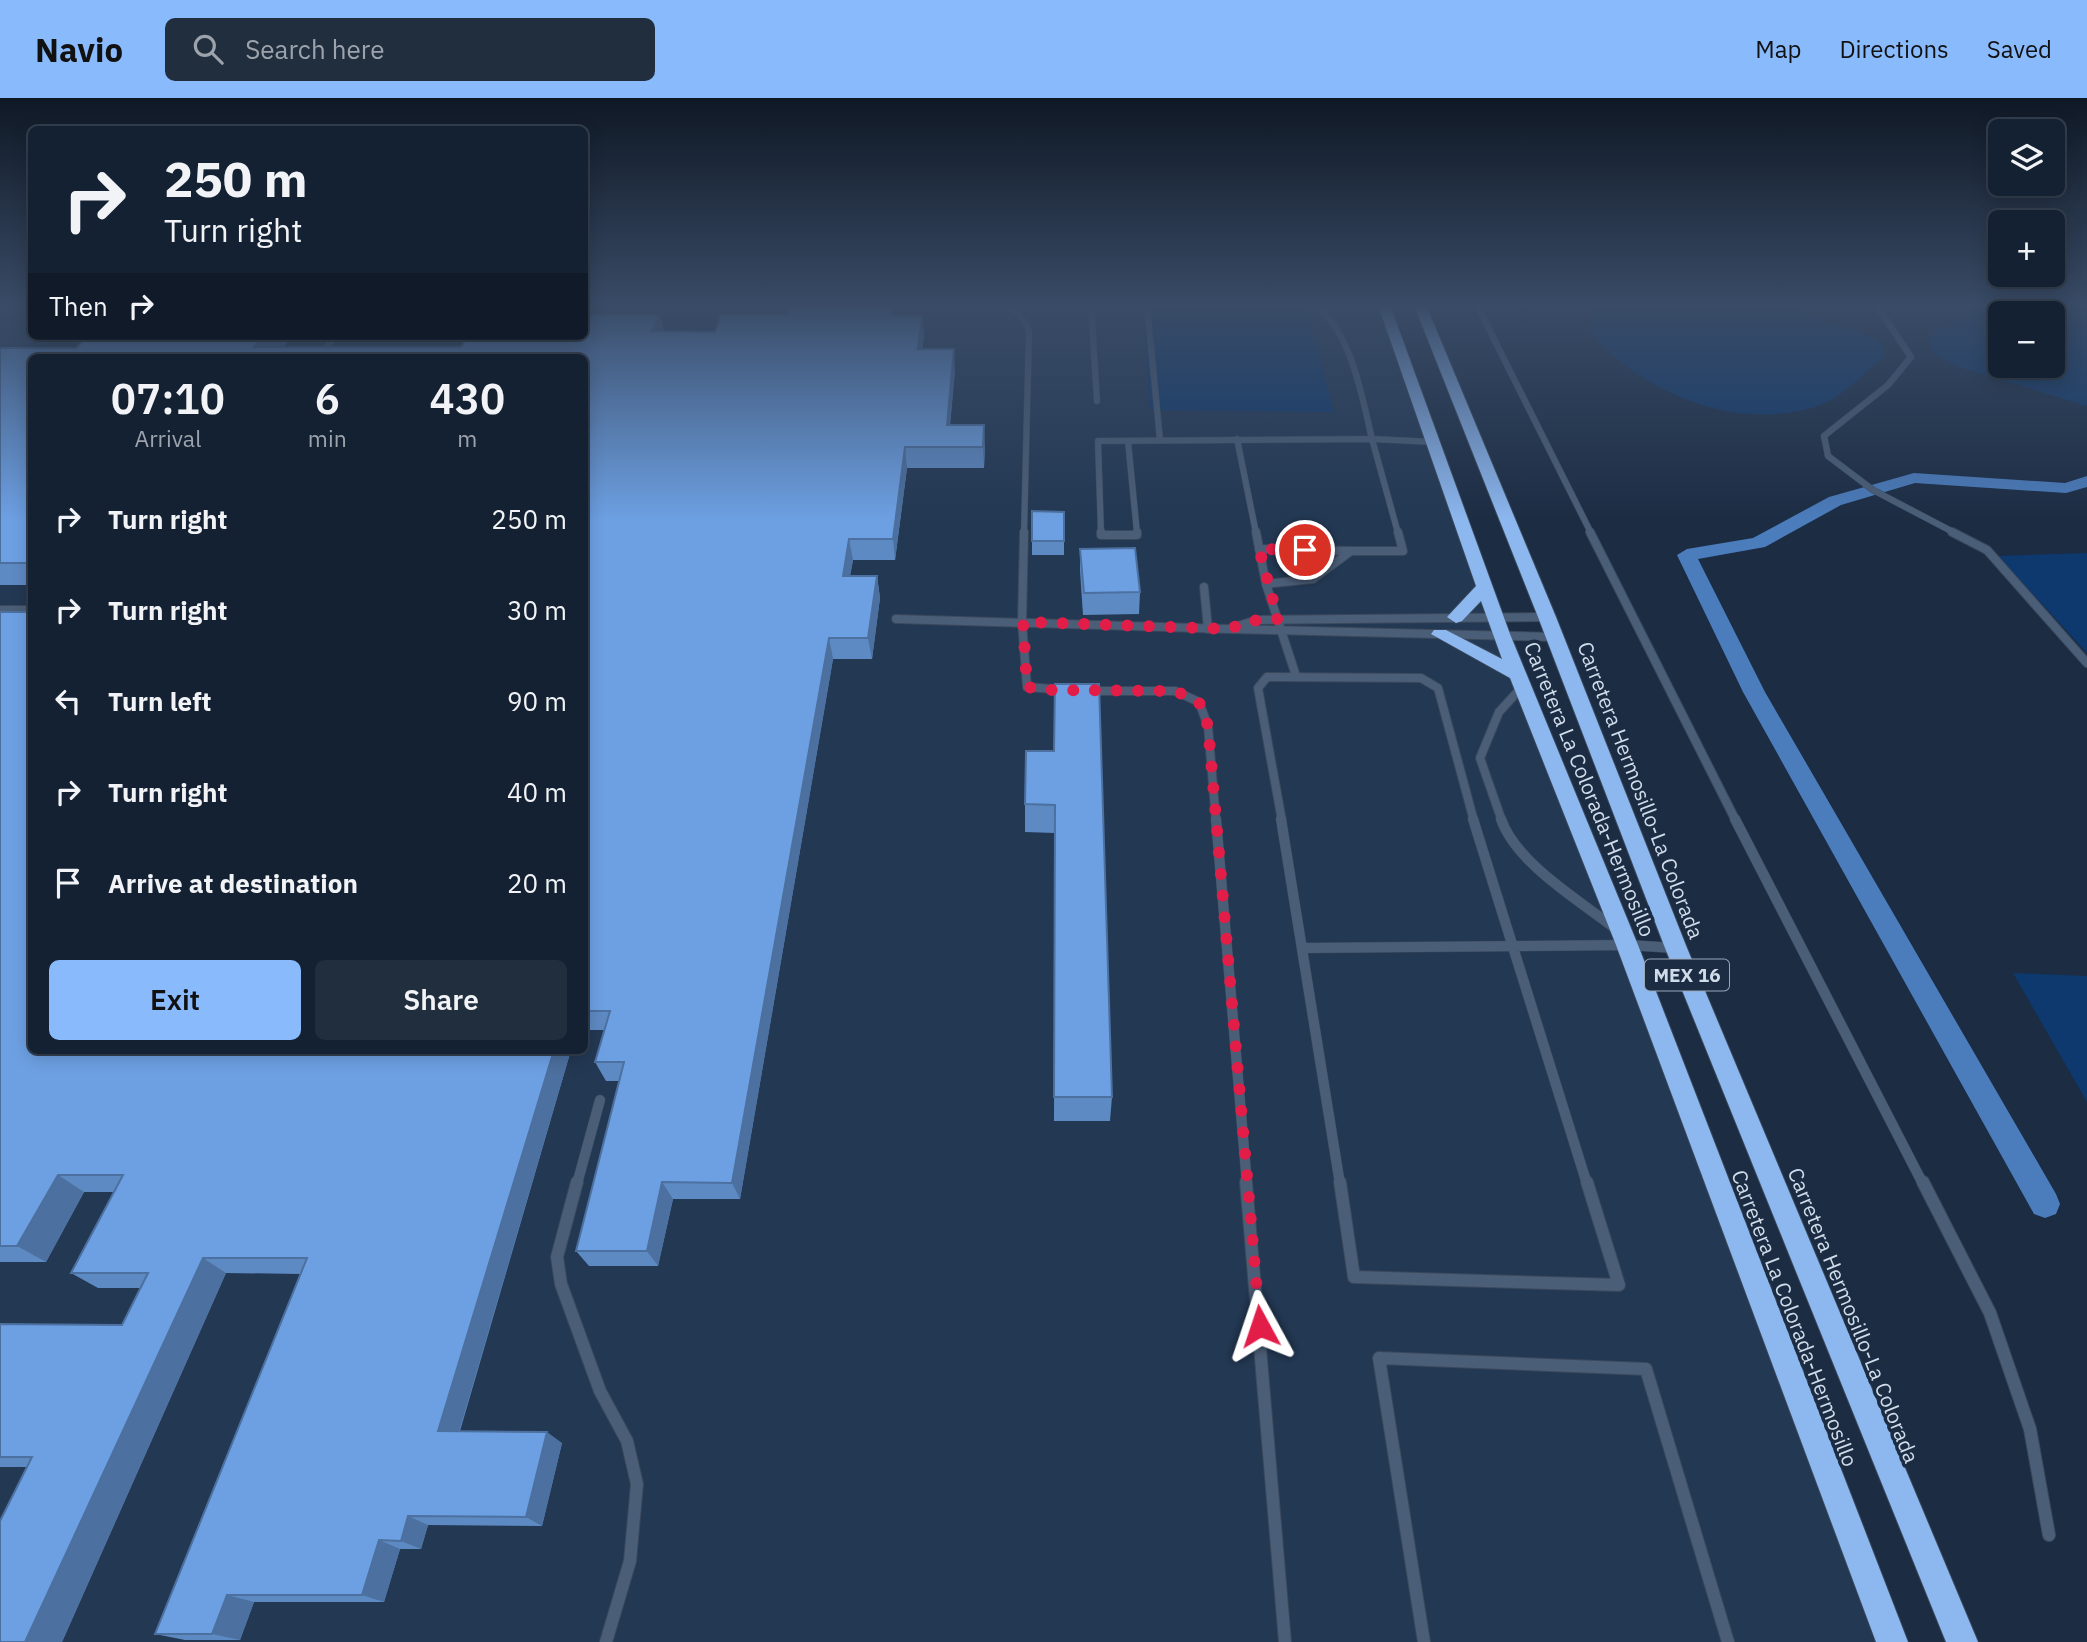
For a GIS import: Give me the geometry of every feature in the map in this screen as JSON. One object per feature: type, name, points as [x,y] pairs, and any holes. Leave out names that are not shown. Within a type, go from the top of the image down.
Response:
[{"type":"highway","name":"Carretera La Colorada-Hermosillo","points":[[1410,377],[1498,625],[1625,940],[1892,1642]]},
{"type":"highway","name":"Carretera Hermosillo-La Colorada","points":[[1449,377],[1551,627],[1676,948],[1962,1642]]},
{"type":"highway","points":[[1456,617],[1484,587]]},
{"type":"highway","points":[[1440,634],[1520,680]]},
{"type":"lane","points":[[1028,377],[1023,622],[1027,687],[1049,690],[1175,691],[1199,702],[1208,726],[1285,1642]]},
{"type":"lane","points":[[1096,377],[1097,401]]},
{"type":"lane","points":[[1154,377],[1160,440]]},
{"type":"lane","points":[[1259,549],[1403,551],[1354,377]]},
{"type":"lane","points":[[1513,377],[1681,714],[1990,1313],[2030,1429],[2049,1535]]},
{"type":"lane","points":[[1895,377],[1824,436],[1828,456],[1873,490],[1987,550],[2087,663]]},
{"type":"lane","points":[[1237,439],[1266,584],[1296,676]]},
{"type":"lane","points":[[1128,441],[1137,535],[1101,536],[1098,441],[1372,439],[1434,442]]},
{"type":"lane","points":[[1266,584],[1303,585],[1330,569],[1351,551]]},
{"type":"lane","points":[[1204,587],[1208,628]]},
{"type":"lane","points":[[0,610],[28,610]]},
{"type":"lane","points":[[1228,629],[1257,620],[1456,617],[1498,625],[1551,627]]},
{"type":"lane","points":[[896,619],[1208,628],[1284,633],[1440,634],[1498,625],[1551,627]]},
{"type":"lane","points":[[1267,677],[1421,678],[1438,688],[1463,787],[1514,946],[1619,1285],[1354,1277],[1304,948],[1258,688],[1267,677]]},
{"type":"lane","points":[[1520,680],[1499,712],[1480,758],[1506,833],[1528,859],[1625,940]]},
{"type":"lane","points":[[1304,948],[1514,946],[1625,940],[1676,948]]},
{"type":"lane","points":[[600,1100],[557,1257],[561,1284],[600,1391],[627,1441],[637,1484],[629,1561],[606,1642]]},
{"type":"lane","points":[[1424,1642],[1379,1358],[1646,1370],[1728,1642]]},
{"type":"shaded area","points":[[0,377],[28,377],[28,1054],[588,1054],[588,377],[1403,377],[1883,1642],[0,1642]]},
{"type":"shaded area","points":[[1147,377],[1325,377],[1334,412],[1150,410]]},
{"type":"shaded area","points":[[1643,377],[1861,377],[1825,403],[1794,412],[1762,415],[1696,403]]},
{"type":"shaded area","points":[[2087,377],[2087,406],[1995,378],[2065,378]]},
{"type":"shaded area","points":[[2087,553],[2087,653],[1998,556]]},
{"type":"shaded area","points":[[2013,973],[2087,976],[2087,1102]]},
{"type":"building","points":[[0,377],[28,377],[28,563],[0,563]]},
{"type":"building","points":[[588,377],[951,377],[947,425],[984,425],[983,447],[905,447],[893,539],[849,539],[843,576],[877,576],[868,638],[829,638],[732,1183],[662,1182],[647,1251],[576,1251],[624,1062],[595,1062],[610,1011],[588,1011]]},
{"type":"building","points":[[1032,511],[1064,512],[1064,541],[1032,541]]},
{"type":"building","points":[[1135,548],[1140,592],[1084,593],[1080,549]]},
{"type":"building","points":[[0,612],[28,612],[28,1054],[553,1054],[438,1431],[547,1432],[526,1517],[408,1516],[401,1541],[379,1540],[362,1595],[227,1595],[212,1634],[155,1634],[307,1258],[203,1258],[25,1642],[0,1642],[0,1521],[32,1457],[0,1457],[0,1324],[122,1325],[148,1273],[71,1273],[123,1175],[58,1175],[17,1246],[0,1246]]},
{"type":"building","points":[[1055,684],[1099,684],[1112,1097],[1054,1097],[1055,805],[1025,804],[1026,751],[1054,751]]},
{"type":"waterway","points":[[2045,1204],[1754,692],[1687,555],[1758,543],[1835,501],[1914,478],[2066,488],[2087,481]]},
{"type":"route","points":[[1260,1326],[1208,726],[1199,702],[1175,691],[1049,690],[1027,687],[1023,622],[1228,629],[1257,620],[1278,619],[1266,584],[1259,549],[1305,550]]}]
